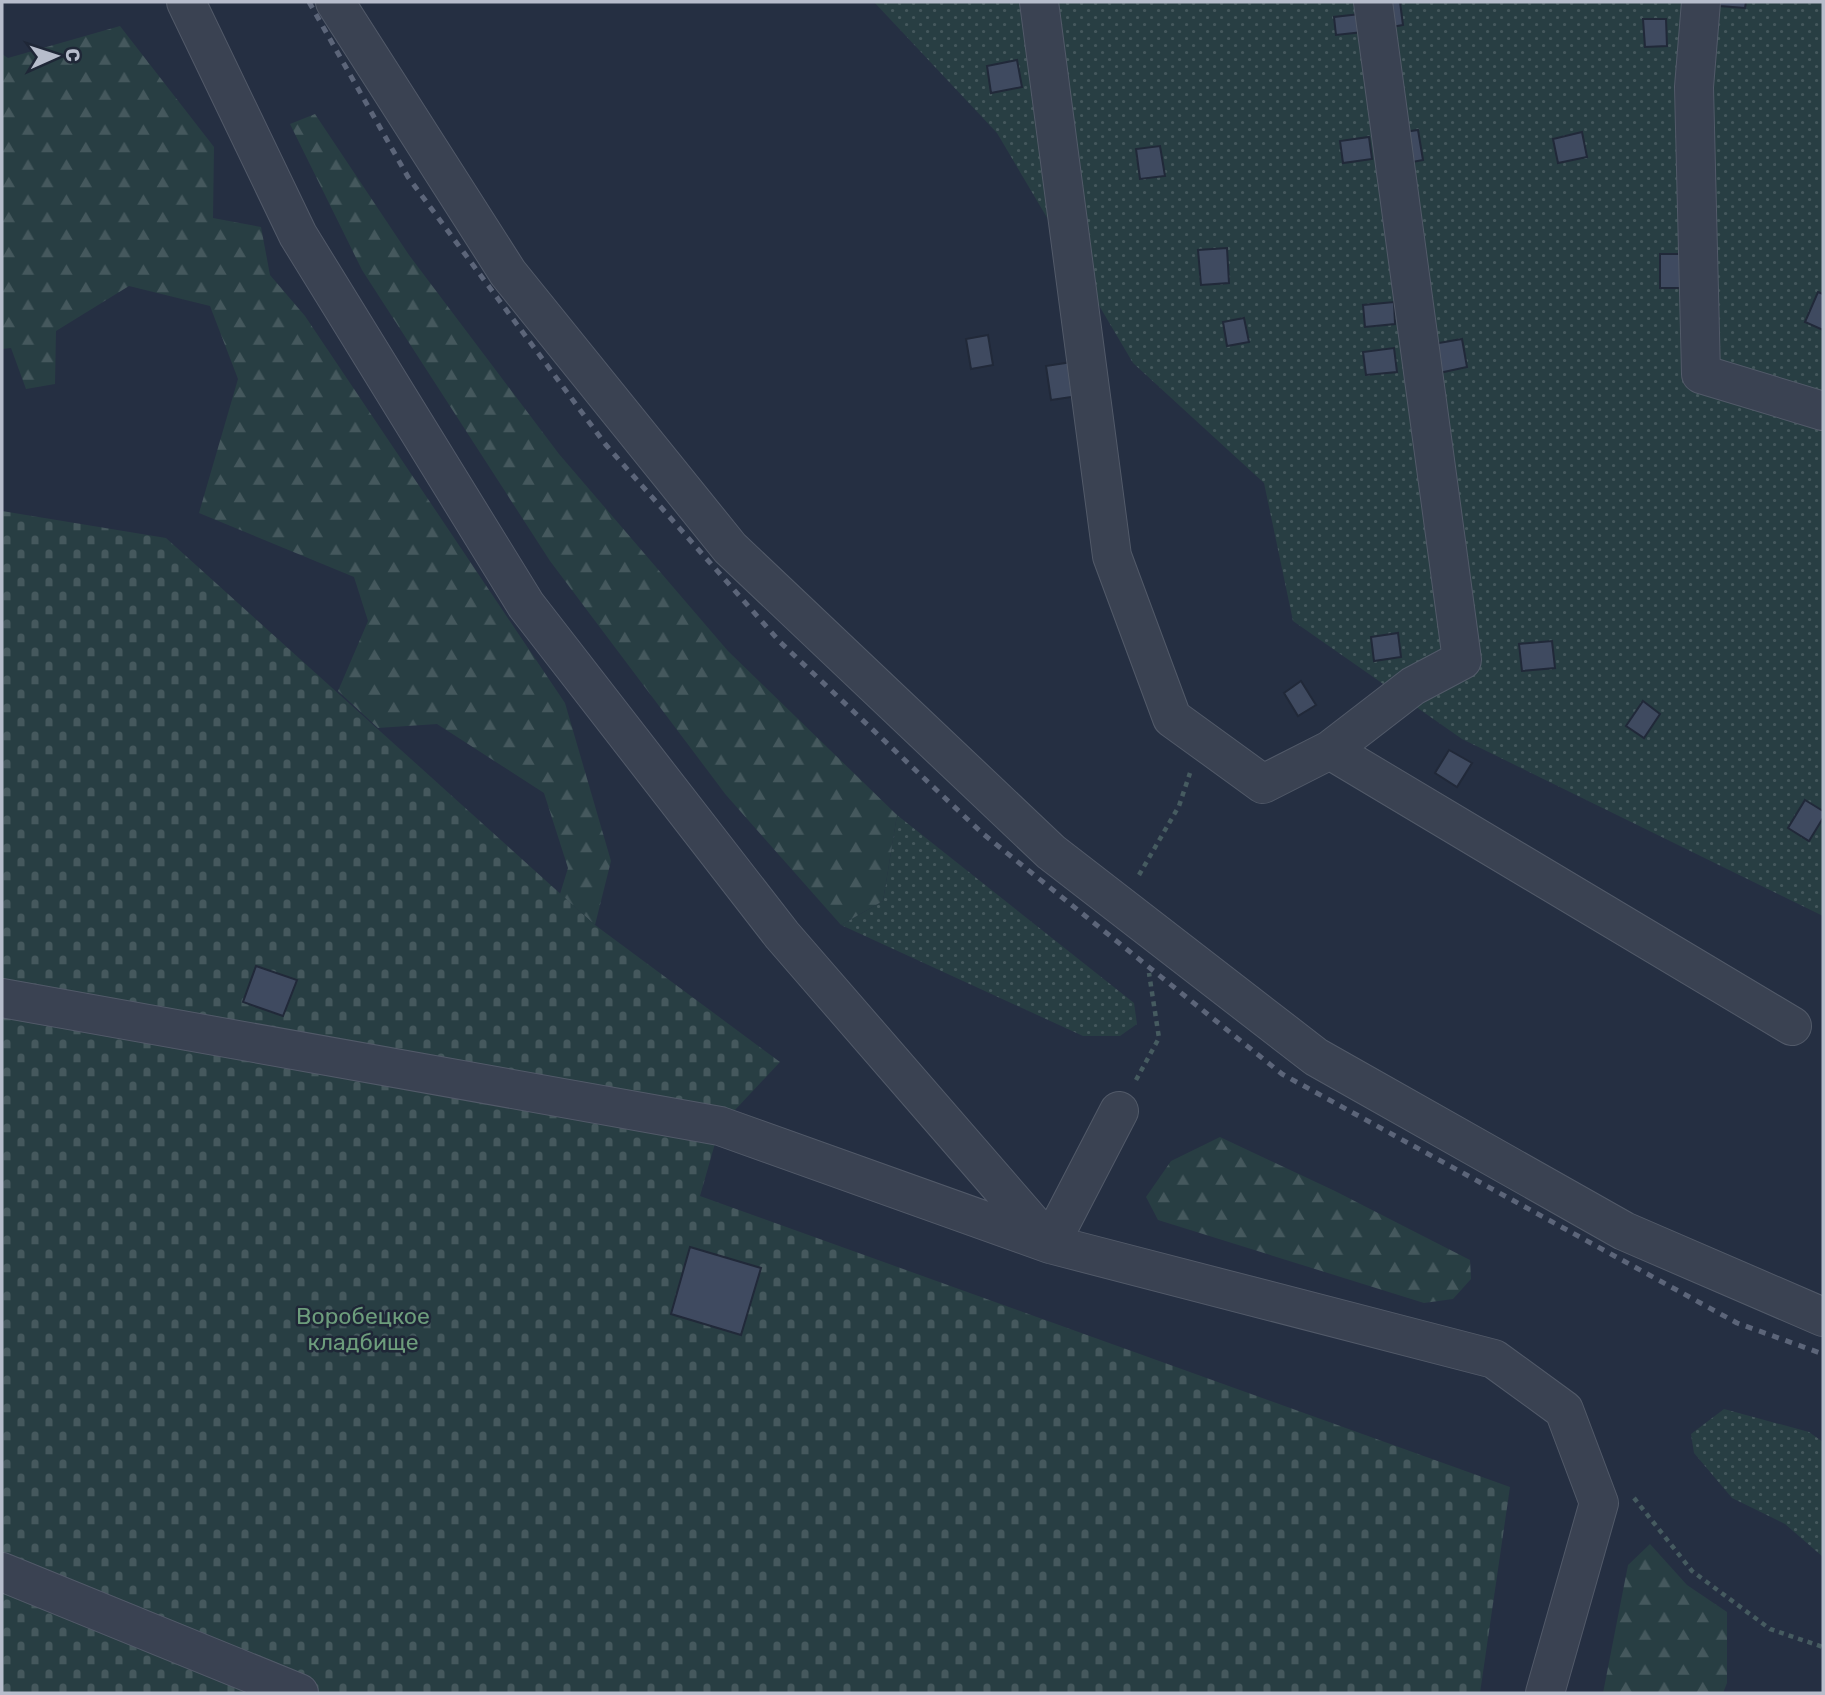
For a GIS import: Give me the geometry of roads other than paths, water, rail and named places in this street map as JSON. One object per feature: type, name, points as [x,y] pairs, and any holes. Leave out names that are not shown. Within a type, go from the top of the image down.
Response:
[{"type":"street","points":[[186,2],[298,235],[526,605],[782,935],[1049,1244]]},
{"type":"street","points":[[335,2],[508,273],[730,548],[1051,852],[1316,1057],[1624,1231],[1823,1317]]},
{"type":"street","points":[[1039,2],[1112,556],[1172,718],[1264,784],[1330,750],[1412,686],[1462,660],[1373,2]]},
{"type":"street","points":[[1701,2],[1694,87],[1701,374],[1823,411]]},
{"type":"street","points":[[1330,750],[1793,1026]]},
{"type":"street","points":[[2,999],[720,1126],[1049,1244],[1494,1359],[1564,1410],[1599,1503],[1545,1693]]},
{"type":"street","points":[[1049,1244],[1119,1111]]},
{"type":"street","points":[[2,1572],[299,1693]]},
{"type":"railway","points":[[309,2],[408,177],[606,445],[780,642],[982,833],[1282,1074],[1737,1323],[1823,1354]]},
{"type":"park label","name":"Воробецкое кладбище","points":[[363,1329]]}]
